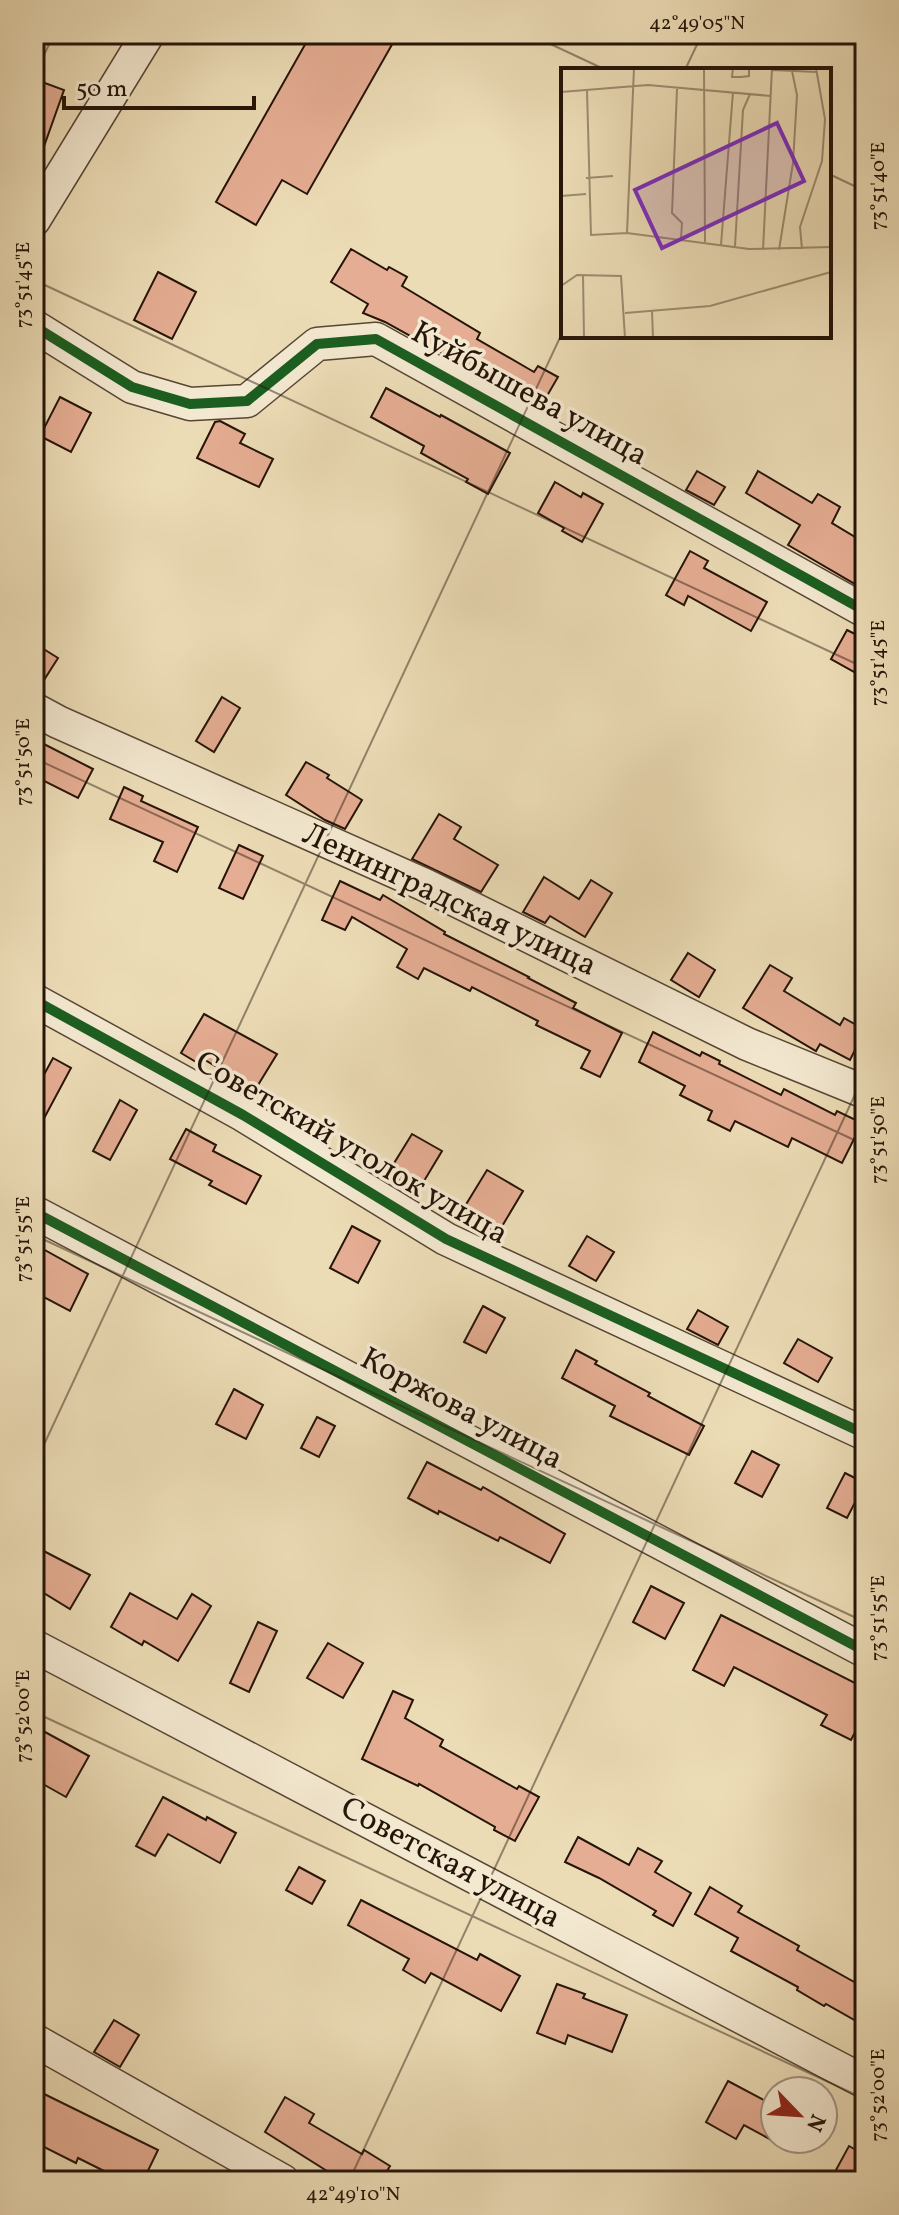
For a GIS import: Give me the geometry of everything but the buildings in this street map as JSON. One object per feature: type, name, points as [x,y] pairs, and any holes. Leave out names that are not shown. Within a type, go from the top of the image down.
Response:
[{"type":"street","points":[[34,220],[148,34]]},
{"type":"street","name":"Куйбышева улица","points":[[34,326],[132,387],[190,404],[247,401],[317,344],[376,339],[865,611]]},
{"type":"street","name":"Ленинградская улица","points":[[34,709],[425,885],[747,1044],[865,1092]]},
{"type":"street","name":"Советский уголок улица","points":[[34,1000],[243,1115],[446,1239],[865,1434]]},
{"type":"street","name":"Коржова улица","points":[[34,1212],[865,1651]]},
{"type":"street","name":"Советская улица","points":[[34,1646],[865,2082]]},
{"type":"street","points":[[34,2040],[283,2181]]},
{"type":"cycle path","points":[[34,326],[132,387],[190,404],[247,401],[317,344],[376,339],[865,611]]},
{"type":"cycle path","points":[[34,1000],[243,1115],[446,1239],[865,1434]]},
{"type":"cycle path","points":[[34,1212],[865,1651]]}]
